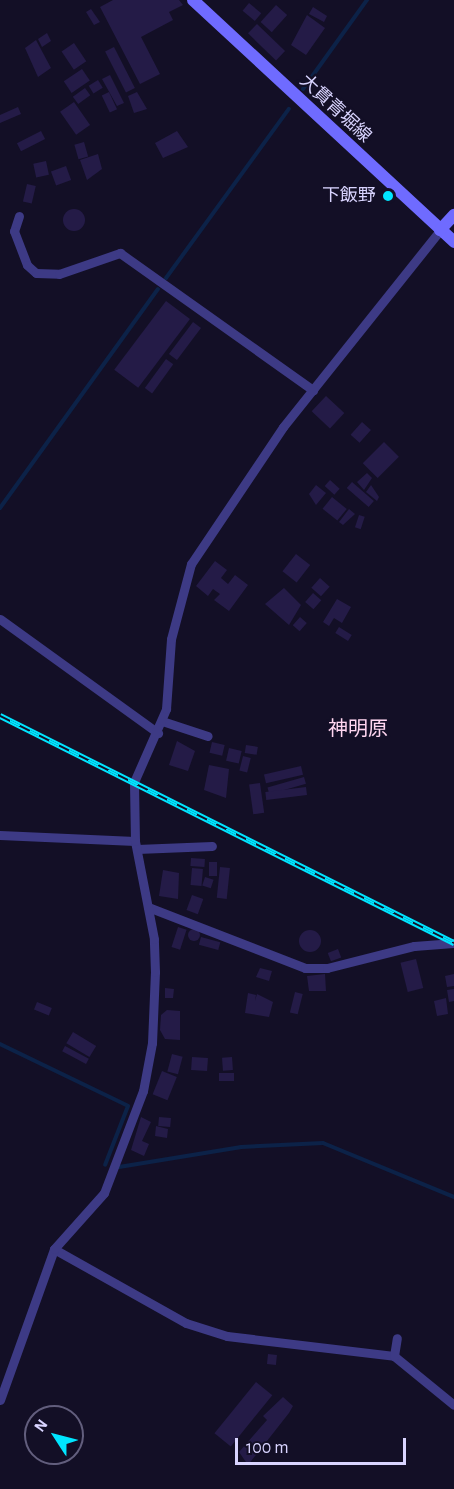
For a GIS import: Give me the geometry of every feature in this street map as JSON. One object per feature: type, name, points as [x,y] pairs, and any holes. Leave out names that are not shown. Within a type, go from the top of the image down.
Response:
[{"type":"main road","name":"大貫青堀線","points":[[193,0],[454,242]]},
{"type":"main road","points":[[440,230],[454,215]]},
{"type":"street","points":[[19,216],[14,231],[27,265],[36,273],[59,274],[120,253],[313,390]]},
{"type":"street","points":[[0,1400],[54,1249],[104,1193],[143,1091],[154,1006],[154,939],[136,845],[134,782],[162,721],[173,630],[191,564],[248,475],[440,230]]},
{"type":"street","points":[[0,619],[158,733]]},
{"type":"street","points":[[162,721],[207,736]]},
{"type":"street","points":[[0,835],[136,845],[212,846]]},
{"type":"street","points":[[148,907],[305,968],[327,968],[414,946],[454,943]]},
{"type":"street","points":[[54,1249],[186,1323],[227,1336],[394,1356],[454,1404]]},
{"type":"street","points":[[394,1356],[398,1338]]},
{"type":"building","points":[[113,0],[179,0],[183,5],[169,12],[173,20],[141,37],[160,74],[140,84],[100,7]]},
{"type":"building","points":[[249,3],[261,13],[255,21],[243,11]]},
{"type":"building","points":[[276,5],[287,15],[272,32],[261,22]]},
{"type":"building","points":[[313,7],[327,16],[324,22],[309,14]]},
{"type":"building","points":[[91,9],[100,22],[94,25],[86,12]]},
{"type":"building","points":[[307,15],[325,28],[306,55],[291,45]]},
{"type":"building","points":[[257,24],[285,51],[276,60],[248,33]]},
{"type":"building","points":[[47,33],[51,41],[42,47],[38,39]]},
{"type":"building","points":[[36,40],[51,68],[38,77],[25,48]]},
{"type":"building","points":[[74,43],[86,61],[74,70],[62,51]]},
{"type":"building","points":[[114,47],[135,88],[126,93],[105,52]]},
{"type":"building","points":[[82,69],[90,81],[72,93],[64,81]]},
{"type":"building","points":[[110,75],[124,103],[117,106],[102,79]]},
{"type":"building","points":[[98,80],[103,88],[93,93],[89,86]]},
{"type":"building","points":[[85,88],[90,95],[78,104],[73,97]]},
{"type":"building","points":[[109,92],[117,109],[110,113],[102,95]]},
{"type":"building","points":[[137,92],[147,109],[134,113],[128,96]]},
{"type":"building","points":[[74,102],[90,125],[76,135],[60,112]]},
{"type":"building","points":[[18,107],[21,114],[0,123],[0,115]]},
{"type":"building","points":[[41,131],[45,139],[21,151],[17,143]]},
{"type":"building","points":[[177,131],[188,147],[163,158],[155,143]]},
{"type":"building","points":[[84,142],[88,156],[79,159],[74,145]]},
{"type":"building","points":[[98,154],[102,169],[87,180],[80,160]]},
{"type":"building","points":[[46,161],[49,175],[36,177],[33,164]]},
{"type":"building","points":[[66,166],[71,180],[56,186],[51,171]]},
{"type":"building","points":[[27,184],[36,186],[32,204],[23,202]]},
{"type":"building","points":[[74,209],[82,212],[85,220],[82,228],[74,231],[66,228],[63,220],[66,212]]},
{"type":"building","points":[[166,301],[190,319],[138,388],[114,370]]},
{"type":"building","points":[[193,322],[201,328],[177,360],[169,354]]},
{"type":"building","points":[[166,359],[173,364],[152,393],[145,388]]},
{"type":"building","points":[[326,396],[344,413],[330,428],[312,411]]},
{"type":"building","points":[[362,422],[371,430],[360,443],[351,435]]},
{"type":"building","points":[[384,442],[399,457],[378,478],[363,463]]},
{"type":"building","points":[[367,473],[372,478],[364,490],[357,482]]},
{"type":"building","points":[[330,480],[340,489],[334,495],[325,486]]},
{"type":"building","points":[[352,482],[374,501],[369,507],[347,488]]},
{"type":"building","points":[[316,485],[326,493],[316,505],[309,494]]},
{"type":"building","points":[[371,485],[379,497],[377,501],[366,492]]},
{"type":"building","points":[[332,497],[347,509],[337,521],[323,509]]},
{"type":"building","points":[[349,509],[355,514],[343,525],[339,522]]},
{"type":"building","points":[[359,515],[365,517],[361,529],[355,527]]},
{"type":"building","points":[[296,554],[310,565],[297,582],[282,571]]},
{"type":"building","points":[[215,561],[227,570],[221,578],[228,584],[235,575],[248,585],[229,611],[214,600],[220,594],[213,589],[208,596],[196,586]]},
{"type":"building","points":[[320,578],[330,587],[321,596],[311,588]]},
{"type":"building","points":[[284,588],[301,605],[289,625],[265,604]]},
{"type":"building","points":[[313,593],[321,600],[313,609],[305,602]]},
{"type":"building","points":[[337,599],[351,607],[342,623],[334,618],[329,626],[323,622]]},
{"type":"building","points":[[300,617],[307,623],[300,631],[293,625]]},
{"type":"building","points":[[339,627],[352,635],[348,641],[335,633]]},
{"type":"building","points":[[177,741],[195,751],[188,771],[169,765]]},
{"type":"building","points":[[212,742],[225,745],[222,756],[210,753]]},
{"type":"building","points":[[246,745],[258,747],[257,755],[245,753]]},
{"type":"building","points":[[229,748],[242,751],[239,764],[226,761]]},
{"type":"building","points":[[243,756],[251,758],[247,772],[239,771]]},
{"type":"building","points":[[209,765],[229,769],[226,798],[204,790]]},
{"type":"building","points":[[301,766],[303,775],[266,783],[264,775]]},
{"type":"building","points":[[304,777],[306,784],[269,794],[267,787]]},
{"type":"building","points":[[260,783],[264,813],[253,814],[249,785]]},
{"type":"building","points":[[306,787],[307,795],[266,800],[265,792]]},
{"type":"building","points":[[191,858],[205,859],[204,867],[190,866]]},
{"type":"building","points":[[209,862],[217,862],[217,876],[209,876]]},
{"type":"building","points":[[220,867],[230,868],[227,899],[217,898]]},
{"type":"building","points":[[192,868],[203,869],[201,886],[191,885]]},
{"type":"building","points":[[163,870],[179,873],[178,899],[159,896]]},
{"type":"building","points":[[205,877],[214,880],[211,888],[202,886]]},
{"type":"building","points":[[192,895],[203,899],[198,914],[187,910]]},
{"type":"building","points":[[178,927],[187,930],[180,950],[172,947]]},
{"type":"building","points":[[194,929],[200,935],[194,941],[188,935]]},
{"type":"building","points":[[310,930],[318,933],[321,941],[318,949],[310,952],[302,949],[299,941],[302,933]]},
{"type":"building","points":[[201,937],[220,942],[218,950],[199,945]]},
{"type":"building","points":[[338,949],[341,957],[331,961],[328,953]]},
{"type":"building","points":[[416,959],[423,988],[408,992],[400,963]]},
{"type":"building","points":[[260,968],[272,971],[269,981],[256,977]]},
{"type":"building","points":[[325,974],[326,991],[309,991],[307,976]]},
{"type":"building","points":[[454,974],[454,986],[447,987],[445,976]]},
{"type":"building","points":[[165,988],[174,989],[173,998],[165,998]]},
{"type":"building","points":[[454,989],[454,1001],[449,1002],[447,990]]},
{"type":"building","points":[[295,992],[303,994],[298,1014],[290,1012]]},
{"type":"building","points":[[248,993],[256,995],[255,1001],[257,994],[273,1002],[269,1017],[245,1013]]},
{"type":"building","points":[[446,998],[448,1014],[437,1016],[434,1001]]},
{"type":"building","points":[[37,1002],[52,1008],[49,1015],[34,1009]]},
{"type":"building","points":[[167,1010],[180,1011],[180,1040],[165,1039],[160,1030],[161,1015]]},
{"type":"building","points":[[73,1032],[96,1046],[89,1057],[66,1043]]},
{"type":"building","points":[[65,1046],[89,1059],[86,1064],[62,1051]]},
{"type":"building","points":[[172,1054],[183,1057],[178,1074],[167,1071]]},
{"type":"building","points":[[192,1057],[208,1058],[207,1071],[191,1070]]},
{"type":"building","points":[[232,1057],[233,1070],[223,1071],[222,1058]]},
{"type":"building","points":[[162,1071],[177,1077],[167,1100],[153,1094]]},
{"type":"building","points":[[219,1073],[234,1073],[234,1081],[219,1081]]},
{"type":"building","points":[[141,1117],[151,1122],[142,1141],[149,1144],[144,1156],[131,1150]]},
{"type":"building","points":[[159,1117],[171,1118],[170,1127],[158,1126]]},
{"type":"building","points":[[156,1126],[168,1129],[167,1138],[155,1136]]},
{"type":"building","points":[[268,1354],[277,1355],[276,1365],[267,1364]]},
{"type":"building","points":[[256,1382],[272,1395],[231,1447],[214,1433]]},
{"type":"building","points":[[283,1397],[293,1406],[248,1465],[239,1452],[267,1420],[263,1416]]},
{"type":"waterway","points":[[303,89],[367,0]]},
{"type":"waterway","points":[[166,278],[289,109]]},
{"type":"waterway","points":[[0,508],[158,289]]},
{"type":"waterway","points":[[0,1044],[128,1106],[105,1165]]},
{"type":"waterway","points":[[119,1167],[241,1147],[323,1143],[454,1197]]},
{"type":"railway","points":[[0,716],[454,943]]},
{"type":"place","name":"下飯野","points":[[388,196]]},
{"type":"district","name":"神明原","points":[[358,729]]}]
